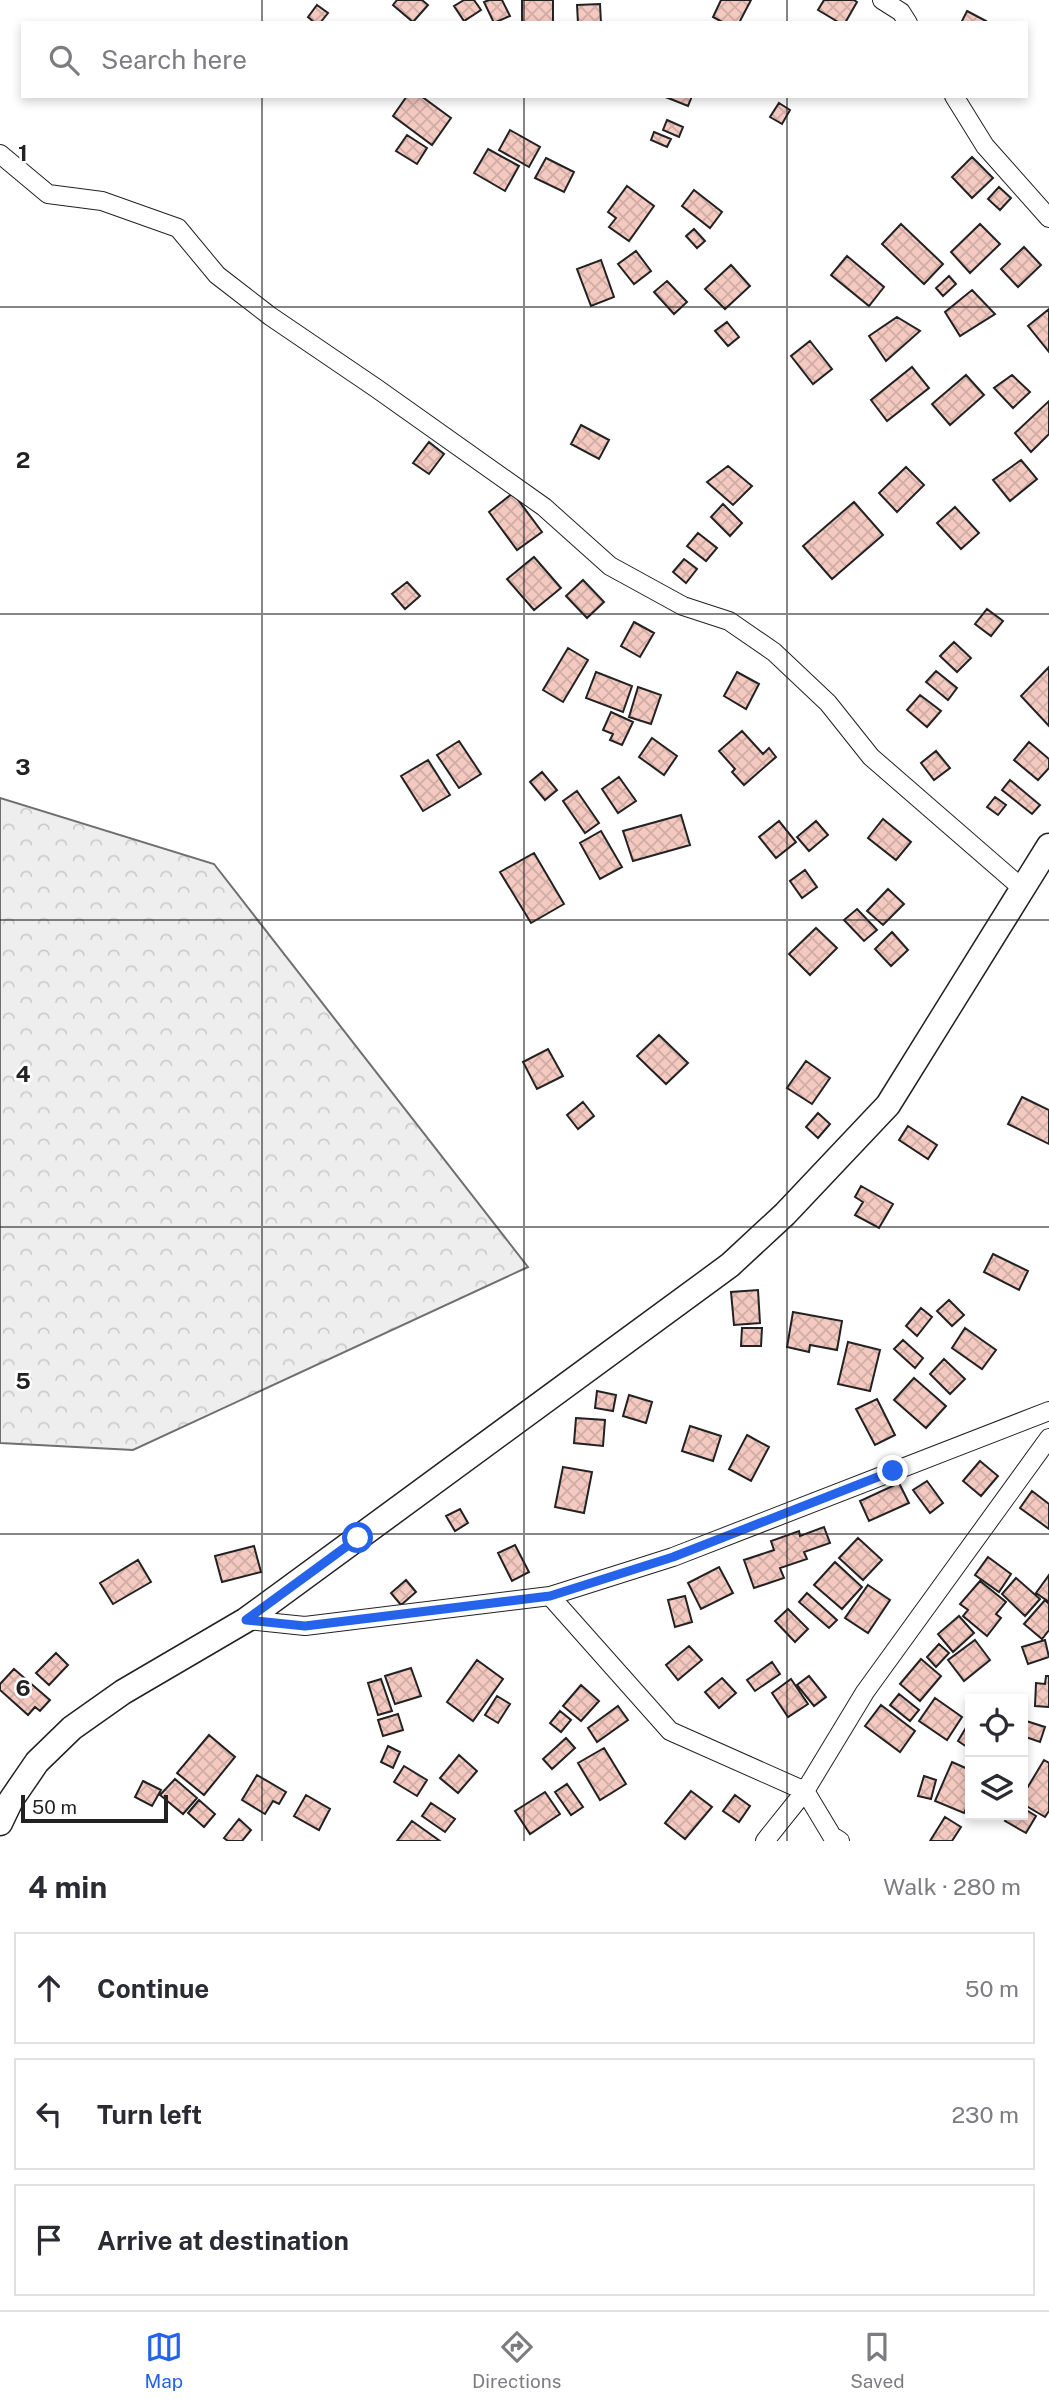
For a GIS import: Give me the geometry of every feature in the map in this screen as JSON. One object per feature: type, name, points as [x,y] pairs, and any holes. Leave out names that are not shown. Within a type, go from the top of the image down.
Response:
[{"type":"street","points":[[882,0],[901,12],[907,21]]},
{"type":"street","points":[[955,98],[985,146],[1049,218]]},
{"type":"street","points":[[0,154],[48,194],[102,201],[178,228],[217,275],[270,316],[376,387],[544,507],[610,566],[683,606],[729,621],[774,652],[828,703],[871,757],[1023,889]]},
{"type":"street","points":[[0,1823],[11,1800],[37,1762],[72,1728],[123,1692],[246,1620],[720,1273],[785,1214],[888,1105],[1049,846]]},
{"type":"street","points":[[246,1620],[305,1626],[550,1596],[673,1557],[1049,1411]]},
{"type":"street","points":[[765,1841],[805,1791],[865,1692],[1049,1438]]},
{"type":"street","points":[[550,1596],[670,1731],[805,1791],[832,1836],[840,1841]]},
{"type":"green space","points":[[0,798],[214,864],[528,1267],[133,1450],[0,1443]]},
{"type":"building","points":[[397,0],[422,0],[428,5],[412,21],[393,5]]},
{"type":"building","points":[[464,0],[474,0],[481,10],[464,21],[454,6]]},
{"type":"building","points":[[502,0],[510,16],[493,21],[484,2]]},
{"type":"building","points":[[522,0],[553,0],[553,21],[522,21]]},
{"type":"building","points":[[721,0],[751,0],[740,21],[720,21],[713,17]]},
{"type":"building","points":[[824,0],[857,2],[846,21],[837,21],[818,10]]},
{"type":"building","points":[[600,4],[601,21],[578,21],[577,5]]},
{"type":"building","points":[[317,5],[328,13],[322,21],[313,21],[308,17]]},
{"type":"building","points":[[967,11],[986,21],[962,21]]},
{"type":"building","points":[[406,98],[424,98],[451,118],[432,145],[393,116]]},
{"type":"building","points":[[668,98],[691,98],[688,106]]},
{"type":"building","points":[[779,103],[790,110],[782,124],[770,117]]},
{"type":"building","points":[[667,120],[683,127],[679,137],[663,130]]},
{"type":"building","points":[[510,130],[540,147],[529,167],[499,150]]},
{"type":"building","points":[[654,132],[671,139],[667,147],[651,140]]},
{"type":"building","points":[[407,135],[427,148],[417,164],[396,151]]},
{"type":"building","points":[[488,149],[519,166],[505,191],[474,173]]},
{"type":"building","points":[[972,157],[993,178],[972,198],[952,177]]},
{"type":"building","points":[[546,158],[574,172],[564,192],[535,178]]},
{"type":"building","points":[[627,186],[654,206],[629,241],[609,227],[616,218],[608,212]]},
{"type":"building","points":[[999,187],[1011,198],[1000,210],[988,199]]},
{"type":"building","points":[[694,190],[722,212],[710,228],[682,206]]},
{"type":"building","points":[[901,224],[943,264],[924,284],[882,244]]},
{"type":"building","points":[[980,224],[1000,244],[970,273],[951,252]]},
{"type":"building","points":[[694,229],[705,241],[697,248],[686,236]]},
{"type":"building","points":[[1024,247],[1041,265],[1018,287],[1001,269]]},
{"type":"building","points":[[636,251],[651,271],[634,284],[618,264]]},
{"type":"building","points":[[847,256],[884,287],[869,306],[831,275]]},
{"type":"building","points":[[601,260],[614,297],[591,306],[577,269]]},
{"type":"building","points":[[731,265],[750,286],[725,309],[705,289]]},
{"type":"building","points":[[949,276],[956,284],[943,296],[936,288]]},
{"type":"building","points":[[667,281],[687,302],[674,314],[654,292]]},
{"type":"building","points":[[972,290],[995,314],[960,336],[945,312]]},
{"type":"building","points":[[1049,309],[1049,352],[1028,326]]},
{"type":"building","points":[[897,317],[920,331],[886,361],[869,336]]},
{"type":"building","points":[[727,322],[739,337],[728,346],[715,331]]},
{"type":"building","points":[[810,341],[832,369],[813,384],[791,356]]},
{"type":"building","points":[[912,367],[929,388],[887,421],[871,400]]},
{"type":"building","points":[[966,375],[984,395],[950,425],[932,404]]},
{"type":"building","points":[[1012,375],[1030,392],[1013,408],[994,388]]},
{"type":"building","points":[[1049,401],[1049,434],[1031,452],[1015,433]]},
{"type":"building","points":[[581,425],[609,440],[599,459],[571,444]]},
{"type":"building","points":[[429,442],[444,454],[429,474],[413,463]]},
{"type":"building","points":[[1021,460],[1037,479],[1010,501],[993,480]]},
{"type":"building","points":[[728,466],[752,486],[733,505],[707,482]]},
{"type":"building","points":[[906,467],[924,485],[897,512],[879,493]]},
{"type":"building","points":[[513,493],[542,532],[517,550],[489,512]]},
{"type":"building","points":[[854,502],[883,535],[832,579],[803,546]]},
{"type":"building","points":[[723,504],[742,523],[730,536],[711,517]]},
{"type":"building","points":[[955,507],[979,533],[961,549],[937,523]]},
{"type":"building","points":[[698,533],[717,548],[706,561],[687,546]]},
{"type":"building","points":[[534,557],[561,588],[534,610],[507,579]]},
{"type":"building","points":[[684,559],[697,569],[686,583],[673,572]]},
{"type":"building","points":[[583,580],[604,602],[587,618],[566,596]]},
{"type":"building","points":[[407,582],[420,596],[405,609],[392,594]]},
{"type":"building","points":[[987,609],[1003,621],[991,636],[975,624]]},
{"type":"building","points":[[634,622],[654,633],[640,657],[621,646]]},
{"type":"building","points":[[954,642],[971,658],[957,672],[940,656]]},
{"type":"building","points":[[568,648],[588,660],[563,702],[543,690]]},
{"type":"building","points":[[1049,667],[1049,726],[1021,696]]},
{"type":"building","points":[[936,671],[957,688],[948,700],[926,682]]},
{"type":"building","points":[[596,672],[632,686],[623,712],[586,698]]},
{"type":"building","points":[[737,672],[759,684],[746,709],[724,696]]},
{"type":"building","points":[[638,687],[661,695],[651,724],[629,717]]},
{"type":"building","points":[[920,695],[941,711],[927,727],[907,710]]},
{"type":"building","points":[[611,712],[633,722],[622,745],[610,740],[613,734],[603,730]]},
{"type":"building","points":[[742,731],[763,754],[769,748],[776,757],[744,785],[732,772],[735,769],[719,751]]},
{"type":"building","points":[[652,738],[677,756],[664,775],[639,757]]},
{"type":"building","points":[[459,741],[481,774],[459,788],[437,755]]},
{"type":"building","points":[[1029,742],[1049,759],[1049,768],[1038,780],[1014,760]]},
{"type":"building","points":[[936,751],[950,768],[934,780],[921,763]]},
{"type":"building","points":[[428,760],[450,795],[423,811],[401,776]]},
{"type":"building","points":[[542,772],[557,790],[545,800],[530,782]]},
{"type":"building","points":[[619,777],[636,801],[618,813],[602,789]]},
{"type":"building","points":[[1010,780],[1040,805],[1032,814],[1002,790]]},
{"type":"building","points":[[577,791],[599,823],[585,833],[563,801]]},
{"type":"building","points":[[995,797],[1006,805],[998,815],[987,807]]},
{"type":"building","points":[[681,815],[690,845],[633,861],[623,831]]},
{"type":"building","points":[[883,819],[911,842],[896,860],[868,838]]},
{"type":"building","points":[[779,821],[796,842],[776,858],[759,837]]},
{"type":"building","points":[[816,821],[828,835],[809,851],[797,837]]},
{"type":"building","points":[[601,831],[622,867],[600,879],[580,843]]},
{"type":"building","points":[[534,853],[564,904],[531,923],[500,872]]},
{"type":"building","points":[[805,870],[817,887],[802,898],[790,881]]},
{"type":"building","points":[[888,889],[904,904],[883,925],[867,911]]},
{"type":"building","points":[[857,909],[877,930],[864,941],[844,920]]},
{"type":"building","points":[[816,928],[837,948],[810,975],[789,954]]},
{"type":"building","points":[[892,932],[908,950],[891,966],[875,949]]},
{"type":"building","points":[[659,1035],[688,1063],[666,1084],[637,1056]]},
{"type":"building","points":[[548,1049],[563,1076],[537,1089],[523,1062]]},
{"type":"building","points":[[806,1061],[830,1078],[812,1104],[787,1088]]},
{"type":"building","points":[[1022,1097],[1049,1110],[1049,1144],[1008,1124]]},
{"type":"building","points":[[583,1102],[594,1116],[578,1129],[567,1115]]},
{"type":"building","points":[[818,1113],[830,1124],[818,1138],[806,1127]]},
{"type":"building","points":[[908,1126],[937,1145],[928,1159],[899,1140]]},
{"type":"building","points":[[861,1186],[893,1204],[879,1228],[855,1215],[863,1202],[855,1197]]},
{"type":"building","points":[[993,1254],[1028,1271],[1019,1290],[984,1272]]},
{"type":"building","points":[[758,1290],[760,1323],[734,1325],[731,1292]]},
{"type":"building","points":[[949,1300],[964,1315],[952,1326],[937,1311]]},
{"type":"building","points":[[921,1308],[932,1317],[917,1336],[906,1326]]},
{"type":"building","points":[[793,1312],[842,1321],[837,1350],[810,1345],[809,1352],[787,1347]]},
{"type":"building","points":[[742,1328],[762,1328],[761,1346],[741,1346]]},
{"type":"building","points":[[965,1328],[996,1350],[982,1369],[952,1348]]},
{"type":"building","points":[[903,1340],[923,1358],[915,1368],[894,1349]]},
{"type":"building","points":[[848,1342],[880,1350],[870,1391],[838,1384]]},
{"type":"building","points":[[944,1359],[965,1379],[950,1394],[930,1374]]},
{"type":"building","points":[[914,1378],[946,1406],[926,1428],[894,1400]]},
{"type":"building","points":[[597,1391],[616,1395],[613,1411],[595,1408]]},
{"type":"building","points":[[629,1395],[652,1402],[646,1423],[623,1416]]},
{"type":"building","points":[[877,1399],[895,1435],[875,1445],[856,1409]]},
{"type":"building","points":[[576,1418],[605,1420],[603,1446],[574,1443]]},
{"type":"building","points":[[690,1426],[721,1436],[713,1461],[682,1451]]},
{"type":"building","points":[[747,1435],[769,1447],[751,1481],[729,1469]]},
{"type":"building","points":[[980,1461],[998,1476],[981,1496],[963,1481]]},
{"type":"building","points":[[563,1467],[592,1472],[584,1513],[555,1507]]},
{"type":"building","points":[[927,1481],[943,1503],[930,1513],[913,1490]]},
{"type":"building","points":[[899,1483],[909,1503],[869,1521],[860,1501]]},
{"type":"building","points":[[1032,1491],[1049,1504],[1049,1529],[1020,1508]]},
{"type":"building","points":[[460,1509],[468,1523],[455,1531],[446,1516]]},
{"type":"building","points":[[824,1527],[830,1543],[804,1552],[807,1559],[780,1568],[784,1578],[754,1588],[744,1560],[774,1550],[771,1541],[799,1531],[800,1536]]},
{"type":"building","points":[[858,1538],[882,1560],[863,1580],[839,1558]]},
{"type":"building","points":[[515,1545],[529,1572],[512,1581],[498,1553]]},
{"type":"building","points":[[254,1546],[261,1572],[222,1582],[215,1556]]},
{"type":"building","points":[[988,1557],[1011,1574],[999,1592],[975,1575]]},
{"type":"building","points":[[138,1560],[151,1582],[113,1604],[100,1583]]},
{"type":"building","points":[[835,1562],[862,1587],[842,1609],[814,1585]]},
{"type":"building","points":[[719,1567],[733,1593],[701,1609],[688,1583]]},
{"type":"building","points":[[1049,1575],[1049,1602],[1036,1593]]},
{"type":"building","points":[[1016,1578],[1040,1599],[1025,1616],[1002,1594]]},
{"type":"building","points":[[406,1580],[416,1592],[401,1605],[391,1593]]},
{"type":"building","points":[[980,1581],[1006,1602],[996,1614],[1001,1618],[987,1636],[963,1616],[968,1610],[960,1604]]},
{"type":"building","points":[[868,1585],[890,1600],[868,1633],[845,1618]]},
{"type":"building","points":[[807,1593],[837,1620],[829,1628],[799,1602]]},
{"type":"building","points":[[685,1596],[692,1622],[675,1627],[668,1600]]},
{"type":"building","points":[[1045,1600],[1049,1604],[1049,1630],[1042,1639],[1024,1624]]},
{"type":"building","points":[[788,1609],[808,1629],[795,1642],[775,1621]]},
{"type":"building","points":[[959,1616],[974,1633],[953,1652],[938,1634]]},
{"type":"building","points":[[975,1640],[990,1660],[964,1681],[948,1660]]},
{"type":"building","points":[[1045,1640],[1049,1657],[1028,1664],[1022,1647]]},
{"type":"building","points":[[939,1644],[949,1653],[936,1667],[927,1657]]},
{"type":"building","points":[[689,1646],[702,1660],[678,1680],[666,1665]]},
{"type":"building","points":[[56,1653],[68,1665],[49,1685],[36,1673]]},
{"type":"building","points":[[921,1659],[941,1676],[920,1701],[900,1684]]},
{"type":"building","points":[[477,1660],[503,1679],[473,1721],[447,1702]]},
{"type":"building","points":[[772,1662],[780,1674],[755,1691],[747,1680]]},
{"type":"building","points":[[411,1668],[421,1696],[395,1704],[385,1676]]},
{"type":"building","points":[[14,1669],[50,1700],[40,1711],[35,1707],[28,1715],[0,1690],[0,1684]]},
{"type":"building","points":[[809,1676],[826,1697],[814,1706],[797,1685]]},
{"type":"building","points":[[1046,1676],[1049,1676],[1049,1707],[1035,1706],[1036,1683],[1045,1684]]},
{"type":"building","points":[[722,1678],[736,1693],[719,1708],[705,1692]]},
{"type":"building","points":[[381,1679],[392,1711],[378,1715],[368,1683]]},
{"type":"building","points":[[791,1679],[808,1704],[788,1717],[772,1693]]},
{"type":"building","points":[[581,1685],[599,1701],[581,1721],[563,1706]]},
{"type":"building","points":[[899,1694],[919,1710],[910,1721],[890,1705]]},
{"type":"building","points":[[497,1696],[510,1704],[498,1723],[485,1715]]},
{"type":"building","points":[[935,1698],[962,1717],[947,1740],[919,1721]]},
{"type":"building","points":[[881,1705],[915,1731],[900,1752],[865,1726]]},
{"type":"building","points":[[618,1706],[628,1720],[597,1742],[588,1728]]},
{"type":"building","points":[[560,1711],[571,1720],[561,1732],[550,1723]]},
{"type":"building","points":[[398,1714],[403,1730],[383,1736],[378,1720]]},
{"type":"building","points":[[1028,1722],[1045,1727],[1040,1742],[1028,1738]]},
{"type":"building","points":[[965,1729],[965,1746],[958,1741]]},
{"type":"building","points":[[209,1735],[235,1757],[204,1795],[177,1773]]},
{"type":"building","points":[[566,1738],[575,1748],[552,1769],[543,1759]]},
{"type":"building","points":[[388,1746],[400,1752],[393,1768],[381,1762]]},
{"type":"building","points":[[604,1748],[626,1784],[600,1800],[578,1763]]},
{"type":"building","points":[[459,1755],[477,1771],[458,1793],[440,1778]]},
{"type":"building","points":[[1044,1760],[1049,1763],[1049,1811],[1045,1817],[1028,1807],[1028,1787]]},
{"type":"building","points":[[952,1762],[965,1768],[964,1813],[935,1801]]},
{"type":"building","points":[[404,1766],[427,1780],[417,1796],[394,1782]]},
{"type":"building","points":[[257,1775],[286,1792],[279,1804],[273,1801],[265,1814],[242,1800]]},
{"type":"building","points":[[924,1776],[936,1780],[931,1799],[918,1796]]},
{"type":"building","points":[[175,1779],[197,1798],[183,1814],[160,1795]]},
{"type":"building","points":[[143,1781],[161,1790],[152,1806],[135,1797]]},
{"type":"building","points":[[567,1784],[583,1807],[571,1815],[555,1792]]},
{"type":"building","points":[[691,1791],[712,1807],[685,1839],[665,1823]]},
{"type":"building","points":[[545,1792],[560,1814],[530,1834],[515,1811]]},
{"type":"building","points":[[306,1795],[330,1809],[319,1830],[294,1816]]},
{"type":"building","points":[[735,1795],[750,1806],[739,1822],[723,1811]]},
{"type":"building","points":[[199,1800],[215,1814],[204,1827],[188,1813]]},
{"type":"building","points":[[431,1803],[455,1819],[445,1832],[422,1816]]},
{"type":"building","points":[[1028,1811],[1036,1816],[1026,1833],[1005,1821],[1028,1820]]},
{"type":"building","points":[[945,1817],[961,1827],[952,1841],[930,1841]]},
{"type":"building","points":[[239,1819],[251,1830],[242,1841],[228,1841],[224,1838]]},
{"type":"building","points":[[412,1821],[440,1841],[397,1841]]},
{"type":"route","points":[[358,1538],[246,1620],[305,1626],[550,1596],[673,1557],[893,1471]]}]
